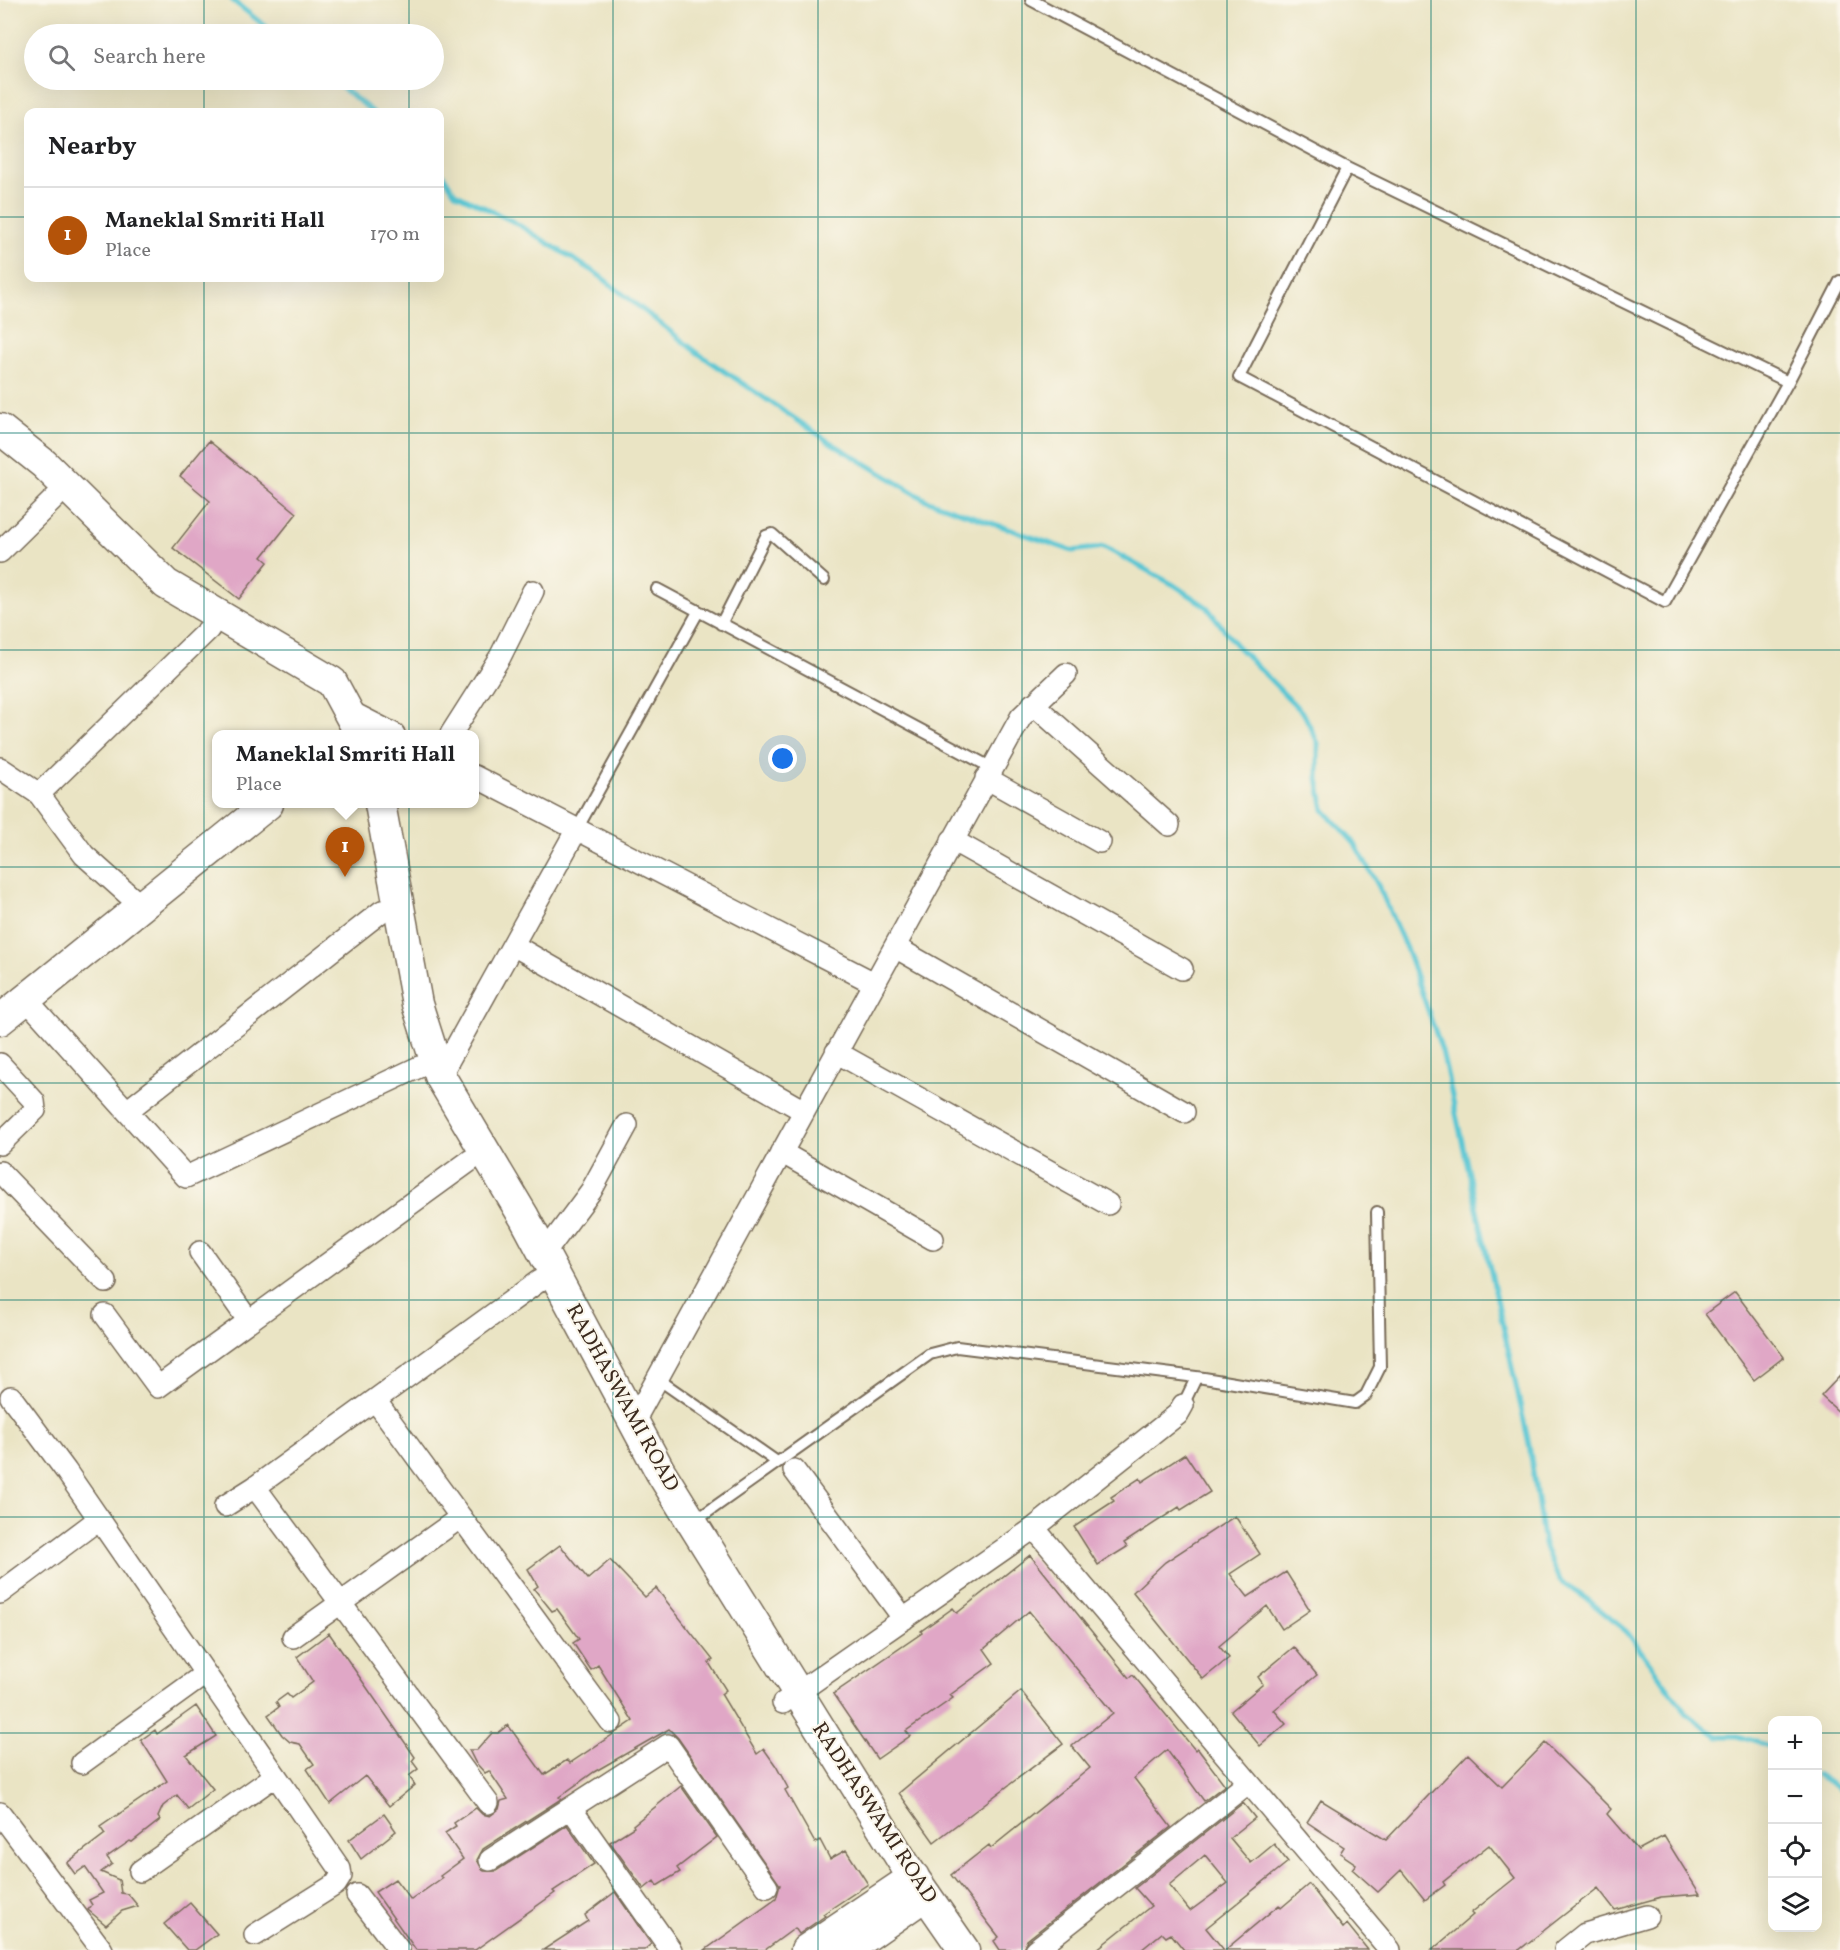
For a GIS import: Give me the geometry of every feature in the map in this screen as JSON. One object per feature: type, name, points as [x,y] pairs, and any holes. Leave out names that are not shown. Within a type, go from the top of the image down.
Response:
[{"type":"street","points":[[0,429],[44,464],[166,584],[332,682],[349,726]]},
{"type":"street","points":[[0,451],[55,498],[156,598],[319,695],[349,726],[369,730]]},
{"type":"street","points":[[0,552],[55,498]]},
{"type":"street","points":[[454,730],[500,657],[533,591]]},
{"type":"street","points":[[39,794],[209,629]]},
{"type":"street","points":[[633,1423],[1021,717],[1066,675]]},
{"type":"street","points":[[1033,704],[1169,825]]},
{"type":"street","points":[[0,769],[39,794],[84,855],[141,906]]},
{"type":"street","points":[[989,773],[1100,842]]},
{"type":"street","points":[[479,779],[874,983]]},
{"type":"street","points":[[0,1020],[263,808]]},
{"type":"street","name":"RADHASWAMI ROAD","points":[[364,808],[401,1008],[430,1072],[692,1523],[790,1699]]},
{"type":"street","name":"RADHASWAMI ROAD","points":[[381,808],[430,1072],[425,1083],[471,1160],[542,1267],[645,1480],[790,1699],[913,1891],[943,1950]]},
{"type":"street","points":[[26,999],[186,1177],[430,1072],[513,945],[577,830]]},
{"type":"street","points":[[952,840],[1182,969]]},
{"type":"street","points":[[127,1111],[382,911]]},
{"type":"street","points":[[513,945],[804,1111]]},
{"type":"street","points":[[894,947],[1184,1112]]},
{"type":"street","points":[[837,1052],[1108,1204]]},
{"type":"street","points":[[0,1064],[33,1101],[35,1110],[0,1144]]},
{"type":"street","points":[[225,1506],[375,1400],[542,1267],[591,1191],[627,1125]]},
{"type":"street","points":[[781,1152],[933,1239]]},
{"type":"street","points":[[105,1315],[158,1387],[471,1160]]},
{"type":"street","points":[[0,1172],[106,1282]]},
{"type":"street","points":[[200,1252],[248,1320]]},
{"type":"street","points":[[11,1397],[99,1519],[340,1869],[341,1876],[336,1884],[255,1935]]},
{"type":"street","points":[[375,1400],[611,1722]]},
{"type":"street","points":[[790,1699],[1034,1528],[1171,1420],[1183,1405]]},
{"type":"street","points":[[786,1466],[904,1619]]},
{"type":"street","points":[[255,1487],[488,1803]]},
{"type":"street","points":[[293,1637],[461,1517]]},
{"type":"street","points":[[0,1593],[99,1519]]},
{"type":"street","points":[[1034,1528],[1390,1950]]},
{"type":"street","points":[[82,1763],[205,1674]]},
{"type":"street","points":[[490,1860],[572,1810],[669,1745],[767,1887]]},
{"type":"street","points":[[140,1871],[275,1776]]},
{"type":"street","points":[[1035,1950],[1248,1783]]},
{"type":"street","points":[[572,1810],[670,1950]]},
{"type":"street","points":[[0,1813],[102,1950]]},
{"type":"street","points":[[806,1950],[913,1891]]},
{"type":"street","points":[[847,1950],[913,1891]]},
{"type":"street","name":"RADHASWAMI ROAD","points":[[913,1891],[964,1950]]},
{"type":"street","points":[[357,1895],[399,1950]]},
{"type":"street","points":[[1565,1950],[1585,1934],[1647,1916]]},
{"type":"lane","points":[[1031,0],[1347,168],[1788,382]]},
{"type":"lane","points":[[1347,168],[1239,377],[1665,602],[1788,382],[1840,281]]},
{"type":"lane","points":[[721,624],[766,536],[772,534],[824,580]]},
{"type":"lane","points":[[657,590],[989,773]]},
{"type":"lane","points":[[577,830],[698,612]]},
{"type":"lane","points":[[692,1523],[786,1466],[930,1354],[957,1347],[1196,1377],[1355,1403],[1366,1395],[1380,1367],[1377,1212]]},
{"type":"lane","points":[[1183,1405],[1196,1377]]},
{"type":"lane","points":[[658,1379],[786,1466]]},
{"type":"building","points":[[209,441],[297,513],[262,557],[268,562],[239,599],[173,548],[210,501],[180,476]]},
{"type":"building","points":[[1735,1292],[1784,1357],[1754,1380],[1705,1314]]},
{"type":"building","points":[[1840,1376],[1840,1413],[1821,1396]]},
{"type":"building","points":[[1185,1454],[1210,1492],[1181,1510],[1179,1507],[1124,1543],[1127,1547],[1098,1565],[1074,1527],[1114,1501],[1111,1497],[1140,1478],[1142,1482]]},
{"type":"building","points":[[1235,1516],[1260,1554],[1230,1574],[1248,1597],[1286,1572],[1310,1610],[1282,1629],[1267,1606],[1219,1646],[1229,1658],[1203,1679],[1133,1592],[1165,1562]]},
{"type":"building","points":[[560,1545],[588,1579],[610,1560],[645,1597],[656,1588],[713,1660],[709,1663],[726,1690],[721,1694],[757,1754],[764,1749],[776,1766],[788,1788],[785,1790],[815,1843],[820,1840],[830,1859],[846,1850],[868,1884],[823,1914],[825,1916],[799,1934],[795,1928],[765,1950],[705,1950],[776,1899],[780,1885],[678,1738],[669,1729],[594,1772],[559,1797],[561,1799],[483,1849],[477,1860],[484,1871],[496,1871],[567,1825],[594,1864],[553,1891],[555,1893],[475,1950],[416,1950],[375,1892],[395,1879],[411,1900],[442,1878],[440,1876],[463,1859],[445,1833],[456,1826],[454,1823],[476,1808],[482,1814],[490,1816],[499,1809],[501,1801],[508,1799],[489,1771],[485,1773],[475,1762],[469,1750],[477,1750],[492,1733],[498,1733],[508,1725],[544,1775],[567,1760],[570,1763],[633,1721],[598,1665],[591,1670],[573,1643],[579,1639],[557,1609],[552,1611],[534,1589],[538,1586],[528,1569]]},
{"type":"building","points":[[1030,1555],[1129,1678],[1133,1675],[1195,1750],[1197,1748],[1225,1785],[1204,1801],[1167,1750],[1134,1778],[1171,1827],[1027,1940],[1023,1950],[1000,1950],[994,1941],[999,1937],[951,1875],[989,1845],[991,1848],[1090,1768],[1072,1746],[1113,1713],[1029,1611],[984,1649],[994,1663],[950,1695],[953,1698],[906,1731],[910,1736],[877,1759],[833,1694],[922,1633],[921,1631],[953,1608],[957,1613]]},
{"type":"building","points":[[329,1633],[415,1757],[412,1761],[418,1769],[409,1776],[415,1785],[389,1806],[365,1776],[330,1804],[307,1769],[314,1764],[300,1744],[290,1742],[282,1735],[268,1715],[279,1707],[276,1702],[287,1694],[291,1698],[313,1682],[297,1657]]},
{"type":"building","points":[[1294,1647],[1317,1675],[1274,1710],[1286,1724],[1260,1746],[1231,1711],[1263,1684],[1258,1677]]},
{"type":"building","points":[[1021,1691],[1063,1744],[934,1842],[899,1793]]},
{"type":"building","points":[[196,1706],[216,1736],[186,1755],[213,1789],[188,1809],[177,1795],[163,1806],[158,1817],[160,1820],[132,1842],[130,1841],[107,1857],[112,1864],[101,1872],[119,1880],[121,1893],[128,1894],[138,1906],[122,1911],[106,1925],[88,1910],[92,1905],[89,1900],[103,1893],[85,1867],[75,1874],[67,1863],[105,1834],[100,1827],[167,1781],[141,1740],[155,1730],[157,1734]]},
{"type":"building","points":[[1545,1743],[1611,1809],[1607,1814],[1638,1850],[1664,1836],[1700,1894],[1661,1897],[1615,1910],[1598,1888],[1519,1950],[1432,1950],[1473,1915],[1471,1913],[1515,1878],[1489,1845],[1443,1882],[1445,1885],[1425,1900],[1401,1870],[1378,1892],[1352,1869],[1356,1864],[1340,1853],[1344,1847],[1307,1822],[1321,1800],[1386,1840],[1468,1754],[1502,1787]]},
{"type":"building","points":[[681,1786],[717,1837],[677,1868],[680,1872],[657,1886],[654,1881],[644,1889],[610,1842],[634,1827],[633,1825]]},
{"type":"building","points":[[1243,1803],[1255,1818],[1230,1838],[1251,1863],[1274,1844],[1288,1862],[1206,1928],[1224,1950],[1184,1950],[1171,1934],[1166,1937],[1162,1933],[1141,1950],[1096,1950],[1151,1906],[1135,1888]],"holes":[[[1205,1855],[1228,1883],[1190,1911],[1169,1885]]]},
{"type":"building","points":[[384,1814],[396,1831],[361,1859],[349,1840]]},
{"type":"building","points":[[1309,1884],[1343,1928],[1347,1924],[1368,1950],[1225,1950],[1279,1905],[1281,1908]]},
{"type":"building","points":[[615,1892],[651,1944],[644,1950],[543,1950],[588,1921],[585,1915]]},
{"type":"building","points":[[190,1903],[217,1934],[195,1950],[187,1950],[164,1924]]},
{"type":"waterway","points":[[232,0],[262,24]]},
{"type":"waterway","points":[[345,90],[368,108]]},
{"type":"waterway","points":[[444,176],[455,193],[514,222],[596,273],[699,354],[828,441],[926,500],[1072,551],[1104,547],[1174,585],[1207,607],[1235,644],[1304,714],[1318,743],[1318,779],[1324,810],[1355,844],[1379,887],[1408,953],[1442,1051],[1529,1444],[1544,1545],[1559,1580],[1587,1599],[1627,1632],[1688,1715],[1717,1736],[1737,1736],[1768,1746]]},
{"type":"waterway","points":[[1822,1778],[1840,1790]]},
{"type":"place","name":"Maneklal Smriti Hall","points":[[345,877]]}]
